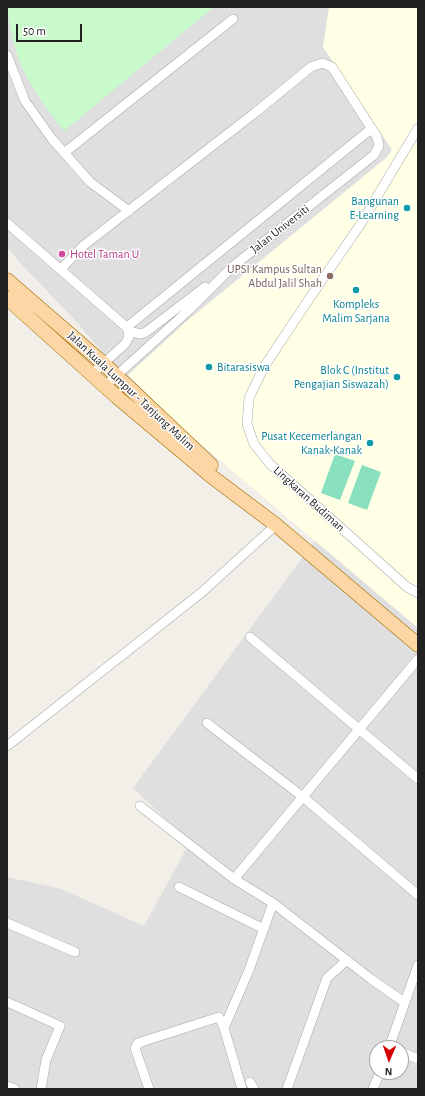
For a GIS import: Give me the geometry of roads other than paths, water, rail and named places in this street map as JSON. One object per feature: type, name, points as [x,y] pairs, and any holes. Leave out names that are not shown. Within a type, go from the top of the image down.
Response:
[{"type":"main road","name":"Jalan Kuala Lumpur - Tanjung Malim","points":[[7,280],[104,364],[110,381]]},
{"type":"main road","name":"Jalan Kuala Lumpur - Tanjung Malim","points":[[7,298],[92,374],[110,381],[218,471],[251,508],[276,525],[418,645]]},
{"type":"street","points":[[64,153],[234,19]]},
{"type":"street","points":[[7,55],[12,79],[52,140],[90,182],[129,211]]},
{"type":"street","points":[[61,269],[83,246],[256,112],[311,67],[322,63],[332,67],[371,129],[127,327]]},
{"type":"street","name":"Lingkaran Budiman","points":[[418,128],[360,225],[305,304],[264,367],[249,398],[246,424],[254,444],[270,464],[407,587],[418,593]]},
{"type":"street","name":"Jalan Universiti","points":[[110,381],[189,310],[232,266],[374,155],[379,146],[377,137],[371,129]]},
{"type":"street","points":[[7,223],[132,332],[140,334],[146,332],[232,266]]},
{"type":"street","points":[[92,374],[125,344],[129,337],[127,327]]},
{"type":"street","points":[[7,746],[201,593],[276,525]]},
{"type":"street","points":[[250,637],[418,779]]},
{"type":"street","points":[[234,879],[418,659]]},
{"type":"street","points":[[207,723],[303,797],[418,895]]},
{"type":"street","points":[[140,806],[234,879],[273,903],[404,1002]]},
{"type":"street","points":[[179,887],[264,929]]},
{"type":"street","points":[[224,1028],[249,970],[273,903]]},
{"type":"street","points":[[7,923],[75,952]]},
{"type":"street","points":[[287,1089],[327,978],[347,960]]},
{"type":"street","points":[[392,1040],[404,1002],[418,965]]},
{"type":"street","points":[[7,1002],[60,1026],[46,1060],[41,1089]]},
{"type":"street","points":[[149,1089],[135,1048],[138,1043],[219,1016],[242,1089]]},
{"type":"street","points":[[7,1086],[15,1089]]},
{"type":"place","name":"Bangunan E-Learning","points":[[407,208]]},
{"type":"place","name":"Hotel Taman U","points":[[62,254]]},
{"type":"place","name":"UPSI Kampus Sultan Abdul Jalil Shah","points":[[330,276]]},
{"type":"place","name":"Kompleks Malim Sarjana","points":[[356,290]]},
{"type":"place","name":"Bitarasiswa","points":[[209,367]]},
{"type":"place","name":"Blok C (Institut Pengajian Siswazah)","points":[[397,377]]},
{"type":"place","name":"Pusat Kecemerlangan Kanak-Kanak","points":[[370,443]]}]
